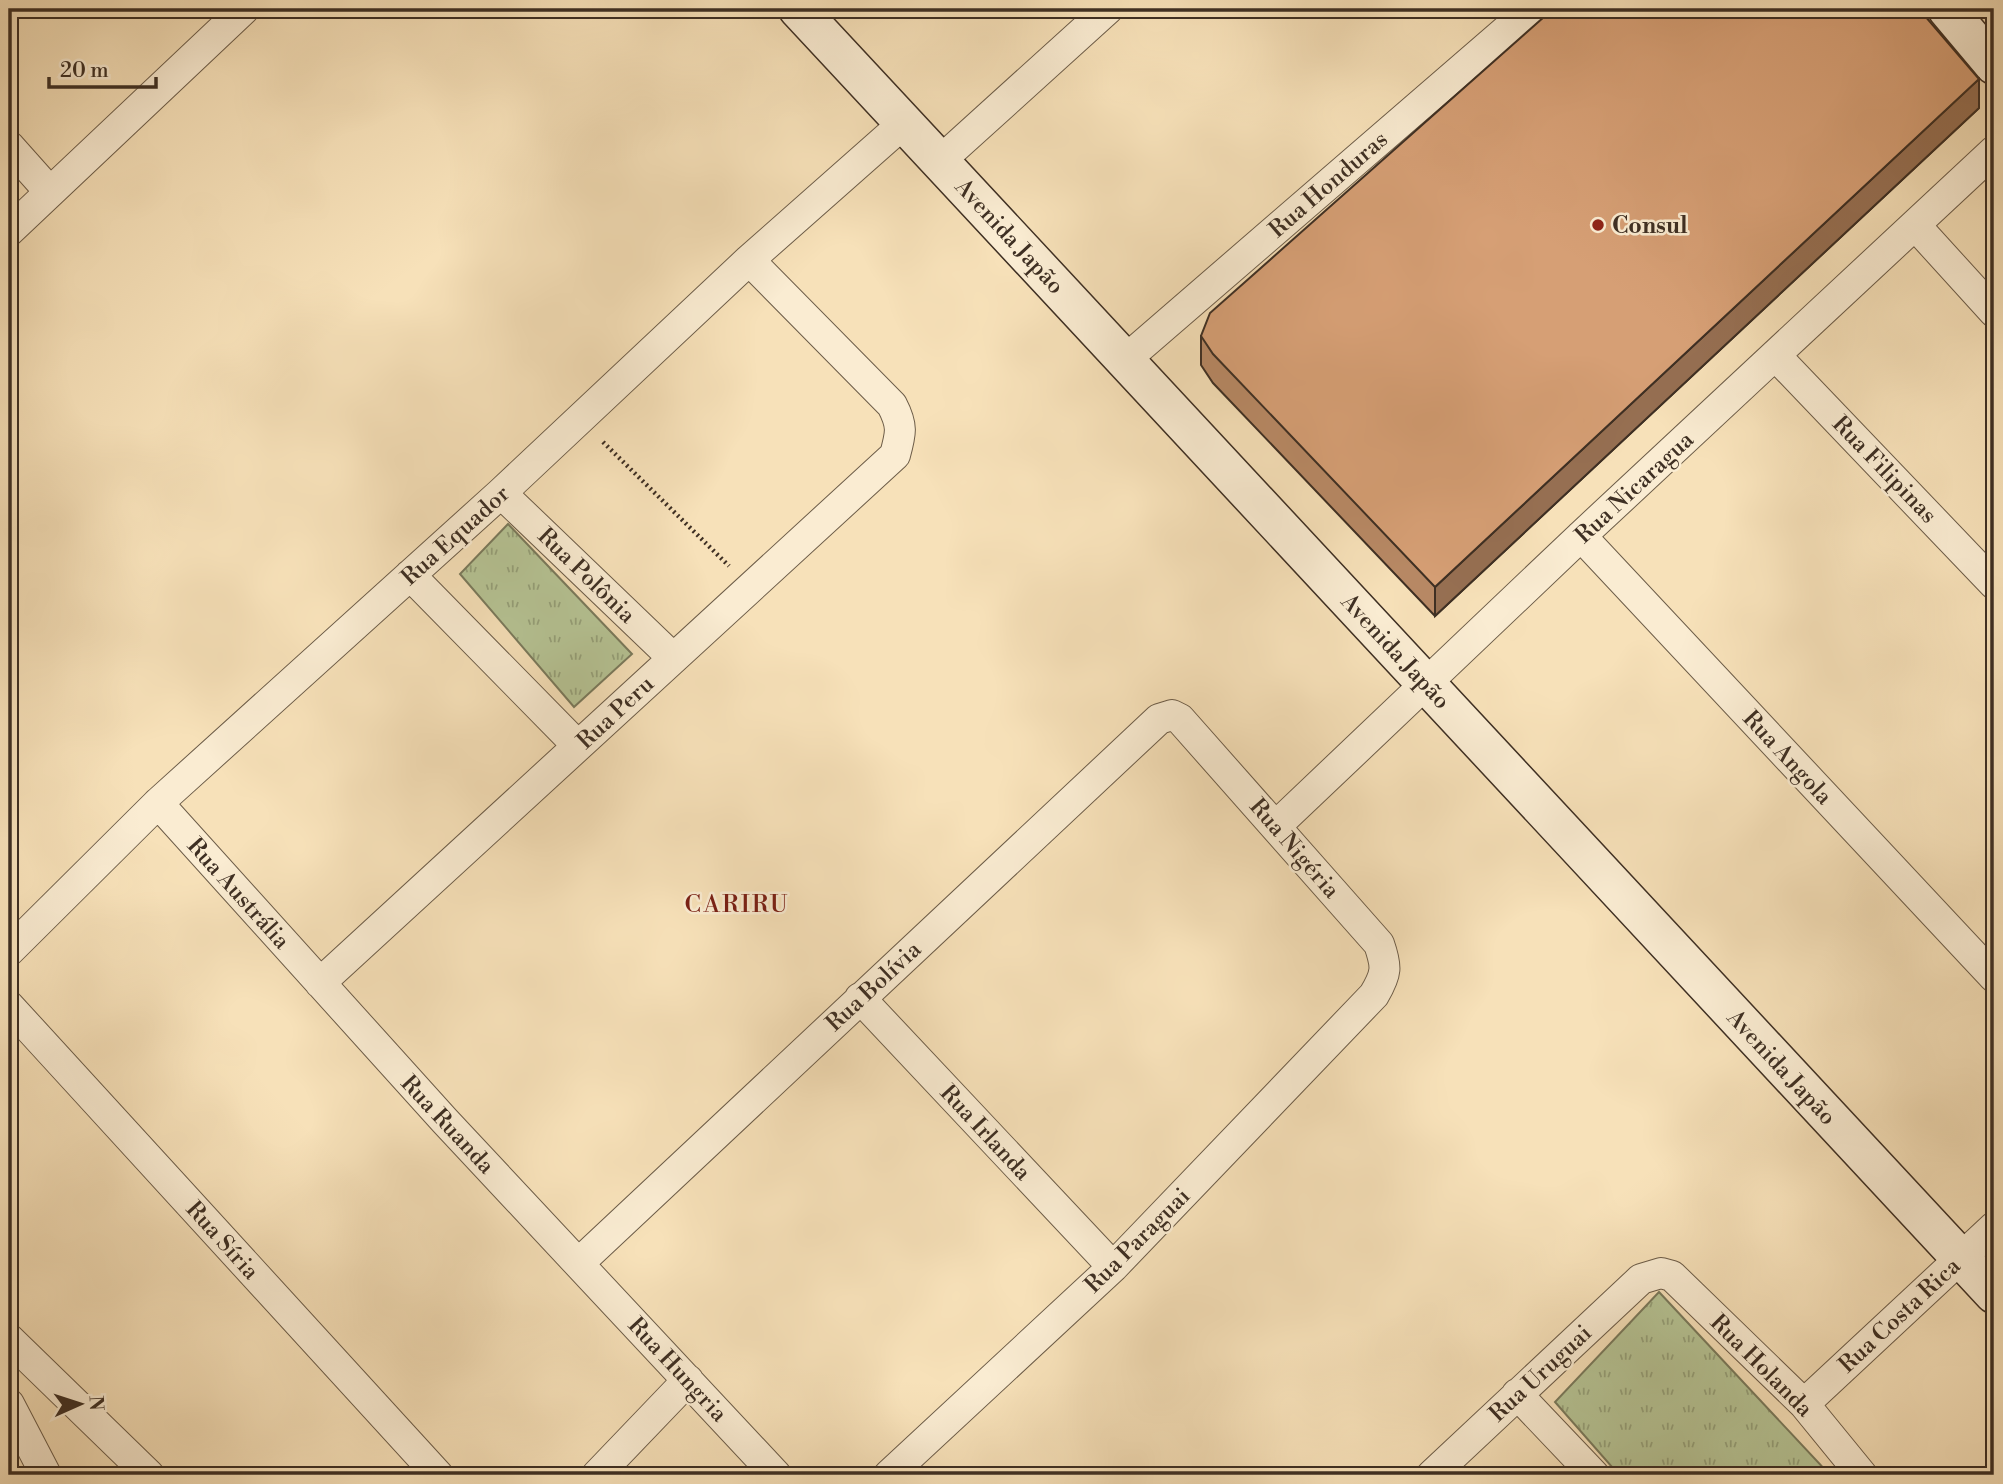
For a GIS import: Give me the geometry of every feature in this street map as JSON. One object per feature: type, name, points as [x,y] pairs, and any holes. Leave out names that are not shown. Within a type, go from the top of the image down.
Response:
[{"type":"street","points":[[9,230],[244,9]]},
{"type":"street","name":"Avenida Japão","points":[[798,9],[1994,1294]]},
{"type":"street","points":[[940,161],[1108,9]]},
{"type":"street","name":"Rua Honduras","points":[[1125,360],[1531,9]]},
{"type":"street","points":[[1947,9],[1994,65]]},
{"type":"street","name":"Rua Equador","points":[[9,951],[158,803],[501,493],[750,260],[904,123]]},
{"type":"street","points":[[9,146],[50,192]]},
{"type":"street","name":"Rua Nicaragua","points":[[1276,826],[1581,536],[1994,151]]},
{"type":"street","points":[[1915,225],[1994,312]]},
{"type":"street","name":"Rua Peru","points":[[320,983],[894,455],[901,435],[900,420],[892,405],[750,260]]},
{"type":"street","name":"Rua Filipinas","points":[[1775,355],[1994,584]]},
{"type":"street","name":"Rua Polônia","points":[[501,493],[673,658]]},
{"type":"street","name":"Rua Angola","points":[[1581,536],[1994,977]]},
{"type":"street","points":[[410,575],[578,746]]},
{"type":"street","name":"Rua Nigéria","points":[[1172,715],[1180,719],[1380,944],[1385,977],[1374,995]]},
{"type":"street","name":"Rua Bolívia","points":[[579,1263],[1159,719],[1172,715]]},
{"type":"street","name":"Rua Austrália","points":[[158,803],[320,983]]},
{"type":"street","name":"Rua Ruanda","points":[[320,983],[579,1263]]},
{"type":"street","name":"Rua Paraguai","points":[[889,1475],[1113,1267],[1374,995]]},
{"type":"street","name":"Rua Irlanda","points":[[860,998],[1113,1267]]},
{"type":"street","name":"Rua Síria","points":[[9,1006],[438,1475]]},
{"type":"street","name":"Rua Costa Rica","points":[[1804,1404],[1994,1227]]},
{"type":"street","name":"Rua Hungria","points":[[579,1263],[776,1475]]},
{"type":"street","name":"Rua Holanda","points":[[1650,1275],[1661,1273],[1672,1276],[1804,1404],[1862,1475]]},
{"type":"street","name":"Rua Uruguai","points":[[1432,1475],[1641,1279],[1650,1275]]},
{"type":"street","points":[[9,1339],[149,1475]]},
{"type":"street","points":[[597,1475],[688,1380]]},
{"type":"street","points":[[1517,1394],[1594,1475]]},
{"type":"street","points":[[9,1404],[46,1475]]},
{"type":"path","points":[[580,419],[751,588]]},
{"type":"green space","points":[[508,524],[632,654],[574,707],[460,574]]},
{"type":"green space","points":[[1659,1292],[1830,1475],[1619,1475],[1555,1402]]},
{"type":"building","name":"Consul","points":[[1553,9],[1919,9],[1979,79],[1435,587],[1213,354],[1201,336],[1210,313]]},
{"type":"place","name":"Consul","points":[[1598,225]]},
{"type":"district","name":"CARIRU","points":[[737,904]]}]
